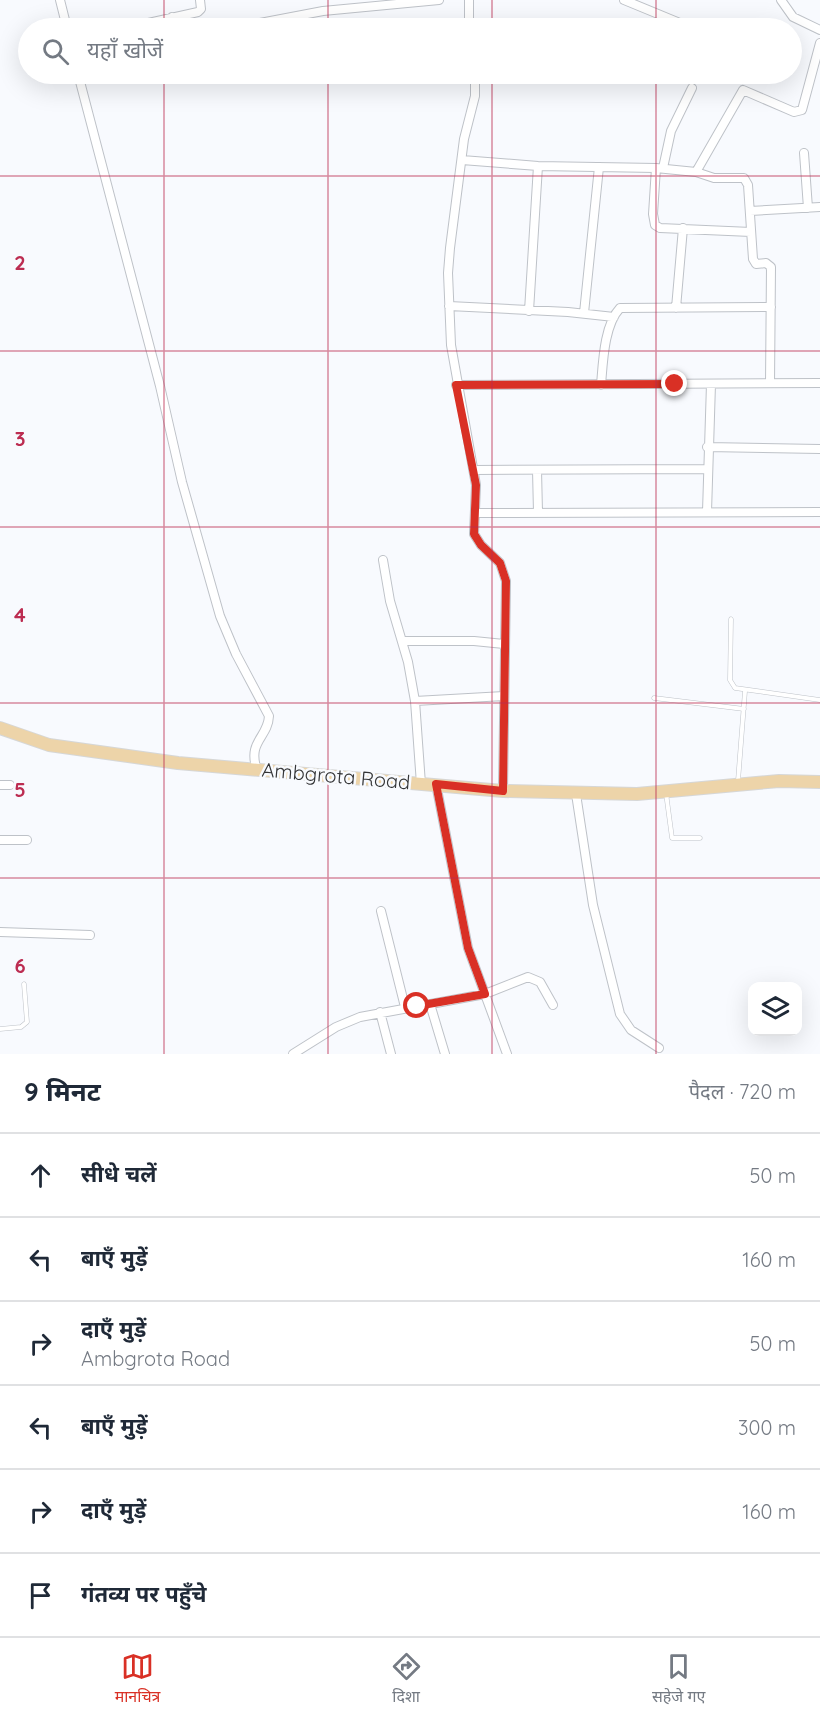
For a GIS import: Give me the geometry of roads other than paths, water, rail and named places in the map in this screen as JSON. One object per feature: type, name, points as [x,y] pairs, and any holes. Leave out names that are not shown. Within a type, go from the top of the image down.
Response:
[{"type":"main road","name":"Ambgrota Road","points":[[0,728],[39,742],[178,763],[503,791],[576,794],[666,792],[779,781],[820,782]]},
{"type":"street","points":[[60,0],[64,18]]},
{"type":"street","points":[[168,18],[198,12],[201,9],[200,0]]},
{"type":"street","points":[[286,18],[323,11],[439,0]]},
{"type":"street","points":[[469,18],[470,0]]},
{"type":"street","points":[[624,0],[668,18]]},
{"type":"street","points":[[781,0],[795,18]]},
{"type":"street","points":[[802,21],[820,30]]},
{"type":"street","points":[[696,172],[743,90],[794,112],[802,110],[820,43]]},
{"type":"street","points":[[81,84],[207,573],[220,616],[236,654],[267,710],[268,721],[257,740],[253,754],[257,770]]},
{"type":"street","points":[[475,84],[475,96],[464,139],[450,248],[449,306],[456,385],[474,470],[476,540],[500,563],[504,571],[503,791]]},
{"type":"street","points":[[692,88],[671,131],[660,168],[653,214],[655,225],[660,228],[751,232]]},
{"type":"street","points":[[804,153],[808,208]]},
{"type":"street","points":[[462,160],[537,166],[660,168],[696,172],[714,178],[744,178],[748,185],[754,262],[766,263],[771,267],[770,383]]},
{"type":"street","points":[[529,311],[537,166]]},
{"type":"street","points":[[584,313],[599,166]]},
{"type":"street","points":[[750,211],[820,207]]},
{"type":"street","points":[[676,308],[683,228]]},
{"type":"street","points":[[449,306],[584,313],[614,317]]},
{"type":"street","points":[[601,385],[614,317],[620,308],[771,307]]},
{"type":"street","points":[[456,385],[820,383]]},
{"type":"street","points":[[707,512],[707,447],[711,384]]},
{"type":"street","points":[[707,447],[820,449]]},
{"type":"street","points":[[474,470],[707,469]]},
{"type":"street","points":[[537,470],[538,512]]},
{"type":"street","points":[[475,513],[820,512]]},
{"type":"street","points":[[383,560],[390,601],[402,641],[415,701],[421,783]]},
{"type":"street","points":[[402,641],[474,640],[504,644]]},
{"type":"street","points":[[415,701],[504,696]]},
{"type":"street","points":[[436,784],[468,948],[507,1054]]},
{"type":"street","points":[[0,785],[10,785]]},
{"type":"street","points":[[576,794],[593,905],[620,1014],[631,1030],[659,1048]]},
{"type":"street","points":[[0,840],[27,840]]},
{"type":"street","points":[[381,911],[405,1007]]},
{"type":"street","points":[[0,932],[90,934]]},
{"type":"street","points":[[293,1054],[336,1027],[380,1012],[485,994],[533,977],[540,982],[554,1005]]},
{"type":"street","points":[[430,1004],[445,1054]]},
{"type":"street","points":[[380,1012],[391,1054]]},
{"type":"lane","points":[[731,619],[730,680],[735,688],[820,700]]},
{"type":"lane","points":[[737,785],[745,691]]},
{"type":"lane","points":[[654,698],[744,708]]},
{"type":"lane","points":[[666,792],[672,838],[700,838]]},
{"type":"lane","points":[[0,1029],[21,1027],[27,1022],[24,984]]}]
